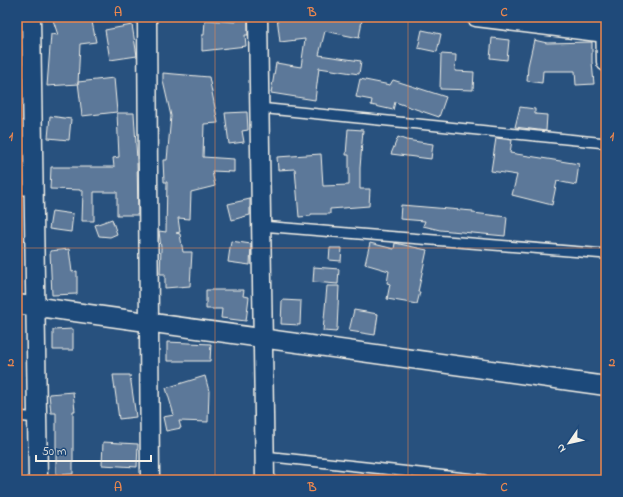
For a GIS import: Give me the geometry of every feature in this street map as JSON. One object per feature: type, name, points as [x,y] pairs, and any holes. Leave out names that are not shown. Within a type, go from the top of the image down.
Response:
[{"type":"street","points":[[31,17],[24,72],[25,190],[35,306],[38,480]]},
{"type":"street","points":[[147,17],[150,480]]},
{"type":"street","points":[[258,17],[265,480]]},
{"type":"street","points":[[476,17],[606,33]]},
{"type":"street","points":[[605,17],[606,62]]},
{"type":"street","points":[[17,304],[606,386]]},
{"type":"lane","points":[[259,108],[606,143]]},
{"type":"lane","points":[[261,226],[606,254]]},
{"type":"lane","points":[[17,416],[38,418]]},
{"type":"lane","points":[[264,456],[484,480]]},
{"type":"building","points":[[52,17],[91,17],[96,42],[80,44],[78,84],[47,86],[51,34],[58,35]]},
{"type":"building","points":[[236,17],[248,17],[248,35],[245,35],[246,46],[202,51],[202,35],[204,35],[205,20],[236,22]]},
{"type":"building","points":[[277,17],[345,17],[362,20],[359,38],[325,31],[319,55],[361,61],[359,74],[319,68],[315,100],[271,93],[276,63],[301,67],[305,39],[280,42]]},
{"type":"building","points":[[132,25],[137,56],[110,60],[105,30]]},
{"type":"building","points":[[422,30],[441,34],[437,52],[418,48]]},
{"type":"building","points":[[492,38],[509,40],[507,60],[490,58]]},
{"type":"building","points":[[534,40],[547,43],[592,42],[594,84],[576,85],[575,71],[543,71],[542,83],[527,81],[528,66]]},
{"type":"building","points":[[441,54],[456,55],[455,71],[474,72],[473,90],[440,89]]},
{"type":"building","points":[[163,73],[209,77],[218,123],[204,124],[203,157],[234,159],[234,172],[212,171],[215,186],[191,192],[190,219],[178,218],[180,232],[176,233],[180,234],[183,252],[192,252],[190,286],[165,288],[165,274],[160,274],[161,248],[159,231],[166,232],[167,182],[164,182],[163,160],[167,160],[171,116],[163,81]]},
{"type":"building","points":[[114,78],[117,112],[82,116],[78,82]]},
{"type":"building","points":[[360,79],[390,85],[393,80],[446,97],[439,117],[395,102],[393,110],[371,105],[372,100],[356,97]]},
{"type":"building","points":[[520,107],[535,109],[535,114],[547,115],[546,131],[515,127]]},
{"type":"building","points":[[247,112],[248,130],[242,131],[244,142],[229,144],[225,113]]},
{"type":"building","points":[[117,113],[134,113],[138,215],[117,215],[117,192],[94,192],[94,221],[82,221],[83,190],[50,189],[51,167],[114,167],[113,158],[119,157]]},
{"type":"building","points":[[50,116],[71,119],[69,140],[48,138]]},
{"type":"building","points":[[348,129],[363,130],[360,189],[370,189],[369,206],[330,209],[330,214],[311,214],[311,216],[299,217],[295,169],[278,170],[277,157],[321,154],[323,186],[349,185],[349,155],[346,155]]},
{"type":"building","points":[[398,137],[406,140],[433,144],[431,159],[391,154]]},
{"type":"building","points":[[496,138],[512,140],[510,153],[579,164],[576,185],[557,181],[552,205],[512,195],[517,175],[491,171]]},
{"type":"building","points":[[250,199],[250,215],[232,220],[228,204]]},
{"type":"building","points":[[401,205],[473,211],[473,213],[507,217],[505,236],[440,230],[423,226],[425,221],[400,219]]},
{"type":"building","points":[[52,211],[73,214],[71,232],[49,229]]},
{"type":"building","points":[[112,219],[117,234],[110,237],[99,236],[95,225]]},
{"type":"building","points":[[231,241],[251,244],[250,265],[228,262]]},
{"type":"building","points":[[370,243],[394,249],[395,243],[427,250],[418,292],[420,292],[417,304],[387,299],[390,284],[387,283],[389,271],[365,264]]},
{"type":"building","points":[[330,248],[342,248],[341,261],[329,260]]},
{"type":"building","points":[[69,249],[72,272],[77,271],[77,294],[52,295],[50,251]]},
{"type":"building","points":[[314,267],[339,269],[338,284],[313,282]]},
{"type":"building","points":[[327,286],[339,286],[336,332],[323,331]]},
{"type":"building","points":[[206,290],[244,290],[243,296],[249,297],[246,321],[221,318],[222,309],[206,309]]},
{"type":"building","points":[[282,300],[301,301],[300,325],[281,324]]},
{"type":"building","points":[[354,310],[378,314],[375,335],[349,331]]},
{"type":"building","points":[[73,329],[73,350],[53,350],[53,330]]},
{"type":"building","points":[[167,342],[211,344],[210,361],[167,361]]},
{"type":"building","points":[[113,375],[130,375],[136,417],[119,419]]},
{"type":"building","points":[[205,376],[209,391],[208,422],[179,421],[181,428],[166,431],[163,417],[174,415],[166,388]]},
{"type":"building","points":[[73,392],[75,411],[73,411],[73,474],[56,475],[56,413],[51,413],[49,394]]},
{"type":"building","points":[[103,442],[138,444],[137,467],[102,465]]}]
